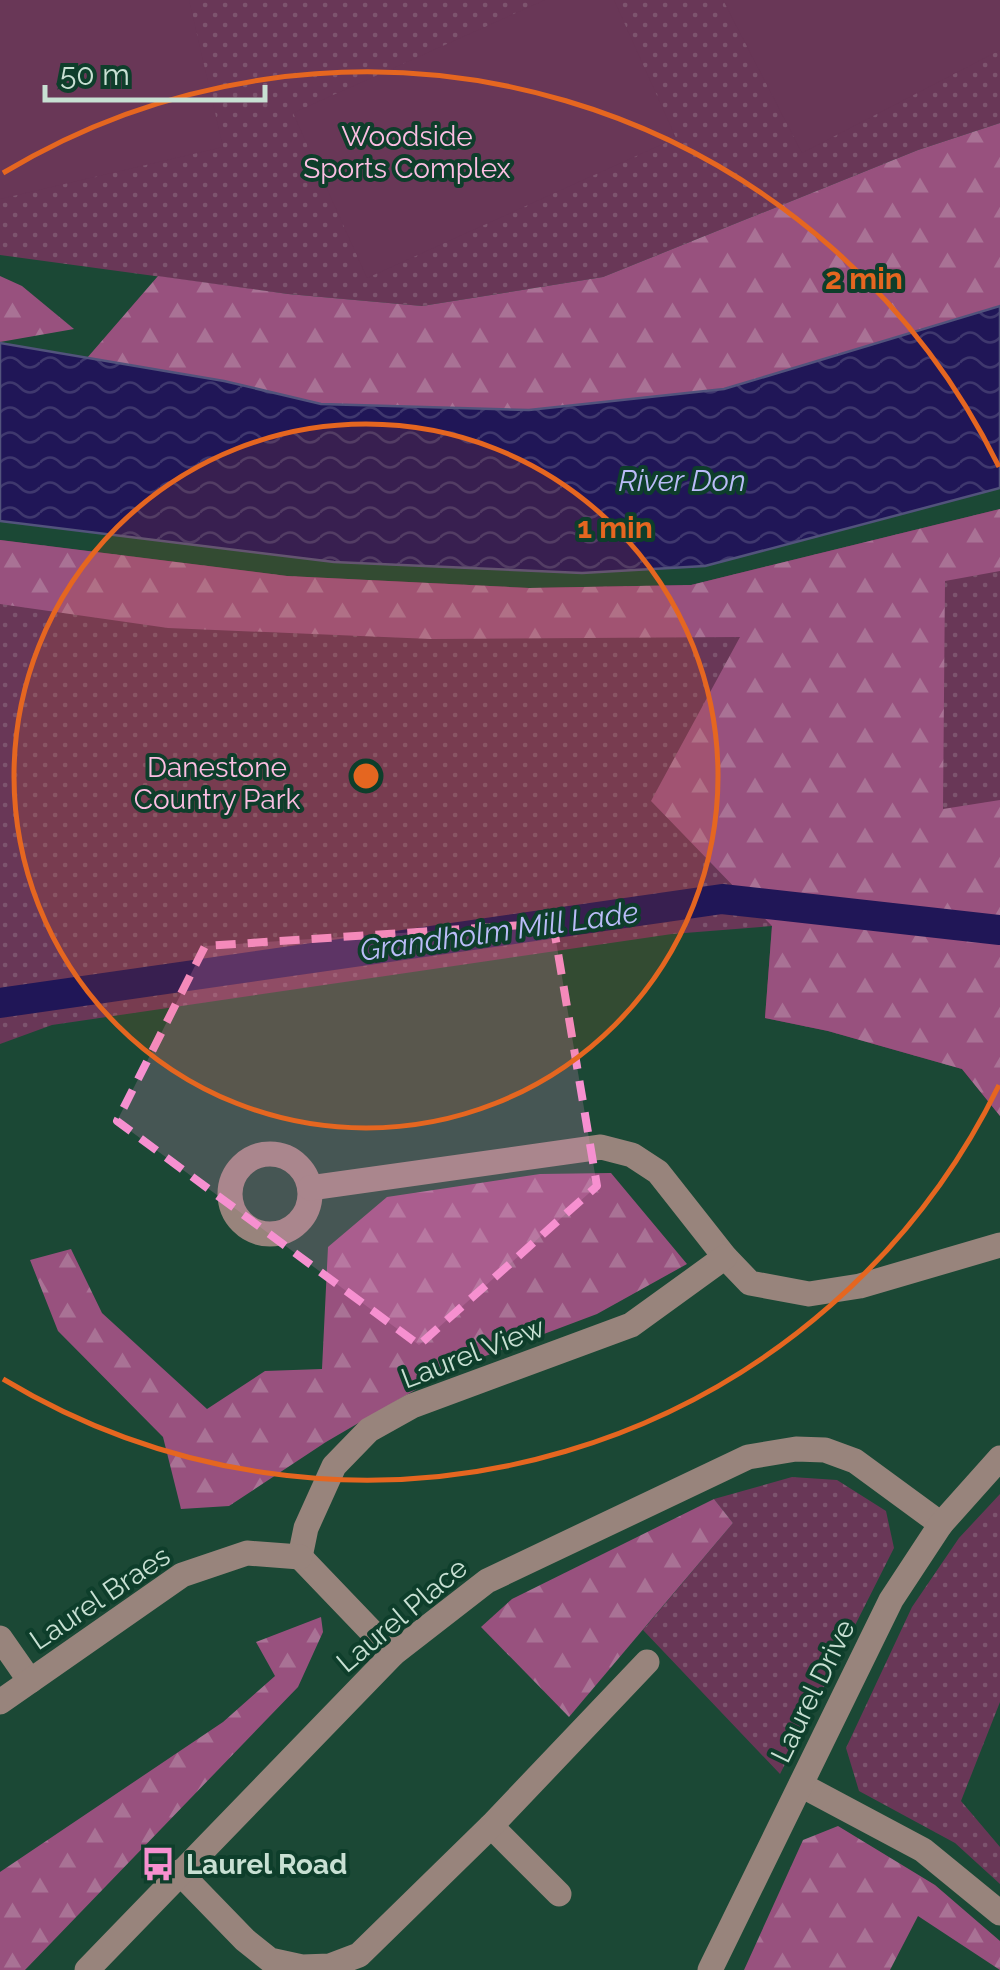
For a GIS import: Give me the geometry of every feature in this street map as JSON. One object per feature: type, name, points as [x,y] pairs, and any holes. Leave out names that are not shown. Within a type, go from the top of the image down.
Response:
[{"type":"street","points":[[310,1188],[601,1147],[632,1155],[658,1172],[750,1283],[809,1294],[860,1286],[1000,1245]]},
{"type":"street","name":"Laurel View","points":[[300,1557],[306,1528],[334,1466],[370,1430],[412,1406],[631,1325],[725,1257]]},
{"type":"street","name":"Laurel Place","points":[[87,1970],[393,1654],[487,1581],[748,1457],[796,1449],[825,1450],[855,1462],[941,1524]]},
{"type":"street","name":"Laurel Drive","points":[[710,1970],[891,1600],[941,1524],[1000,1458]]},
{"type":"street","name":"Laurel Braes","points":[[0,1702],[182,1575],[247,1554],[300,1557]]},
{"type":"street","points":[[300,1557],[393,1654]]},
{"type":"street","points":[[0,1638],[30,1682]]},
{"type":"street","points":[[179,1872],[245,1940],[270,1960],[302,1967],[330,1966],[359,1955],[491,1826],[647,1662]]},
{"type":"street","points":[[801,1785],[924,1850],[1000,1913]]},
{"type":"street","points":[[491,1826],[559,1894]]},
{"type":"highlighted area","points":[[553,923],[597,1186],[419,1345],[117,1121],[205,946]]},
{"type":"green space","name":"Woodside Sports Complex","points":[[0,0],[1000,0],[1000,123],[918,150],[603,277],[422,306],[288,294],[0,255]]},
{"type":"green space","points":[[0,0],[189,0],[223,147],[0,199]]},
{"type":"green space","points":[[545,0],[614,0],[676,138],[367,278],[293,113]]},
{"type":"green space","points":[[723,0],[1000,0],[1000,50],[802,153]]},
{"type":"green space","points":[[1000,123],[1000,306],[724,389],[529,410],[321,404],[224,381],[87,358],[158,276],[288,294],[422,306],[603,277],[918,150]]},
{"type":"green space","points":[[0,276],[22,286],[74,329],[0,342]]},
{"type":"green space","name":"Danestone Country Park","points":[[1000,509],[1000,1116],[962,1069],[828,1031],[765,1018],[772,926],[672,934],[52,1025],[0,1044],[0,540],[287,576],[529,588],[691,585]]},
{"type":"green space","points":[[1000,509],[1000,571],[945,581],[943,809],[1000,800],[1000,1116],[962,1069],[828,1031],[765,1018],[772,926],[651,801],[740,637],[431,639],[168,628],[0,604],[0,540],[287,576],[529,588],[691,585]]},
{"type":"green space","points":[[611,1173],[687,1264],[597,1314],[451,1369],[326,1442],[229,1506],[181,1509],[163,1437],[58,1331],[30,1260],[71,1249],[102,1313],[207,1409],[265,1371],[322,1369],[328,1247],[387,1197],[540,1174]]},
{"type":"green space","points":[[792,1477],[837,1480],[886,1511],[894,1548],[780,1774],[643,1630],[733,1523],[714,1499]]},
{"type":"green space","points":[[1000,1494],[1000,1702],[961,1801],[1000,1847],[1000,1884],[955,1843],[859,1791],[846,1748],[912,1607],[959,1538]]},
{"type":"green space","points":[[714,1499],[733,1523],[569,1717],[481,1627],[512,1599]]},
{"type":"green space","points":[[321,1617],[323,1632],[298,1687],[25,1970],[0,1970],[0,1872],[223,1722],[275,1676],[256,1642]]},
{"type":"green space","points":[[838,1826],[935,1885],[1000,1941],[1000,1970],[918,1916],[890,1970],[744,1970],[803,1840]]},
{"type":"water","name":"River Don","points":[[1000,306],[1000,488],[705,566],[582,573],[334,562],[0,521],[0,343],[224,381],[321,404],[529,410],[724,389]]},
{"type":"waterway","name":"Grandholm Mill Lade","points":[[0,1003],[722,899],[1000,930]]},
{"type":"place","name":"Laurel Road","points":[[158,1864]]}]
